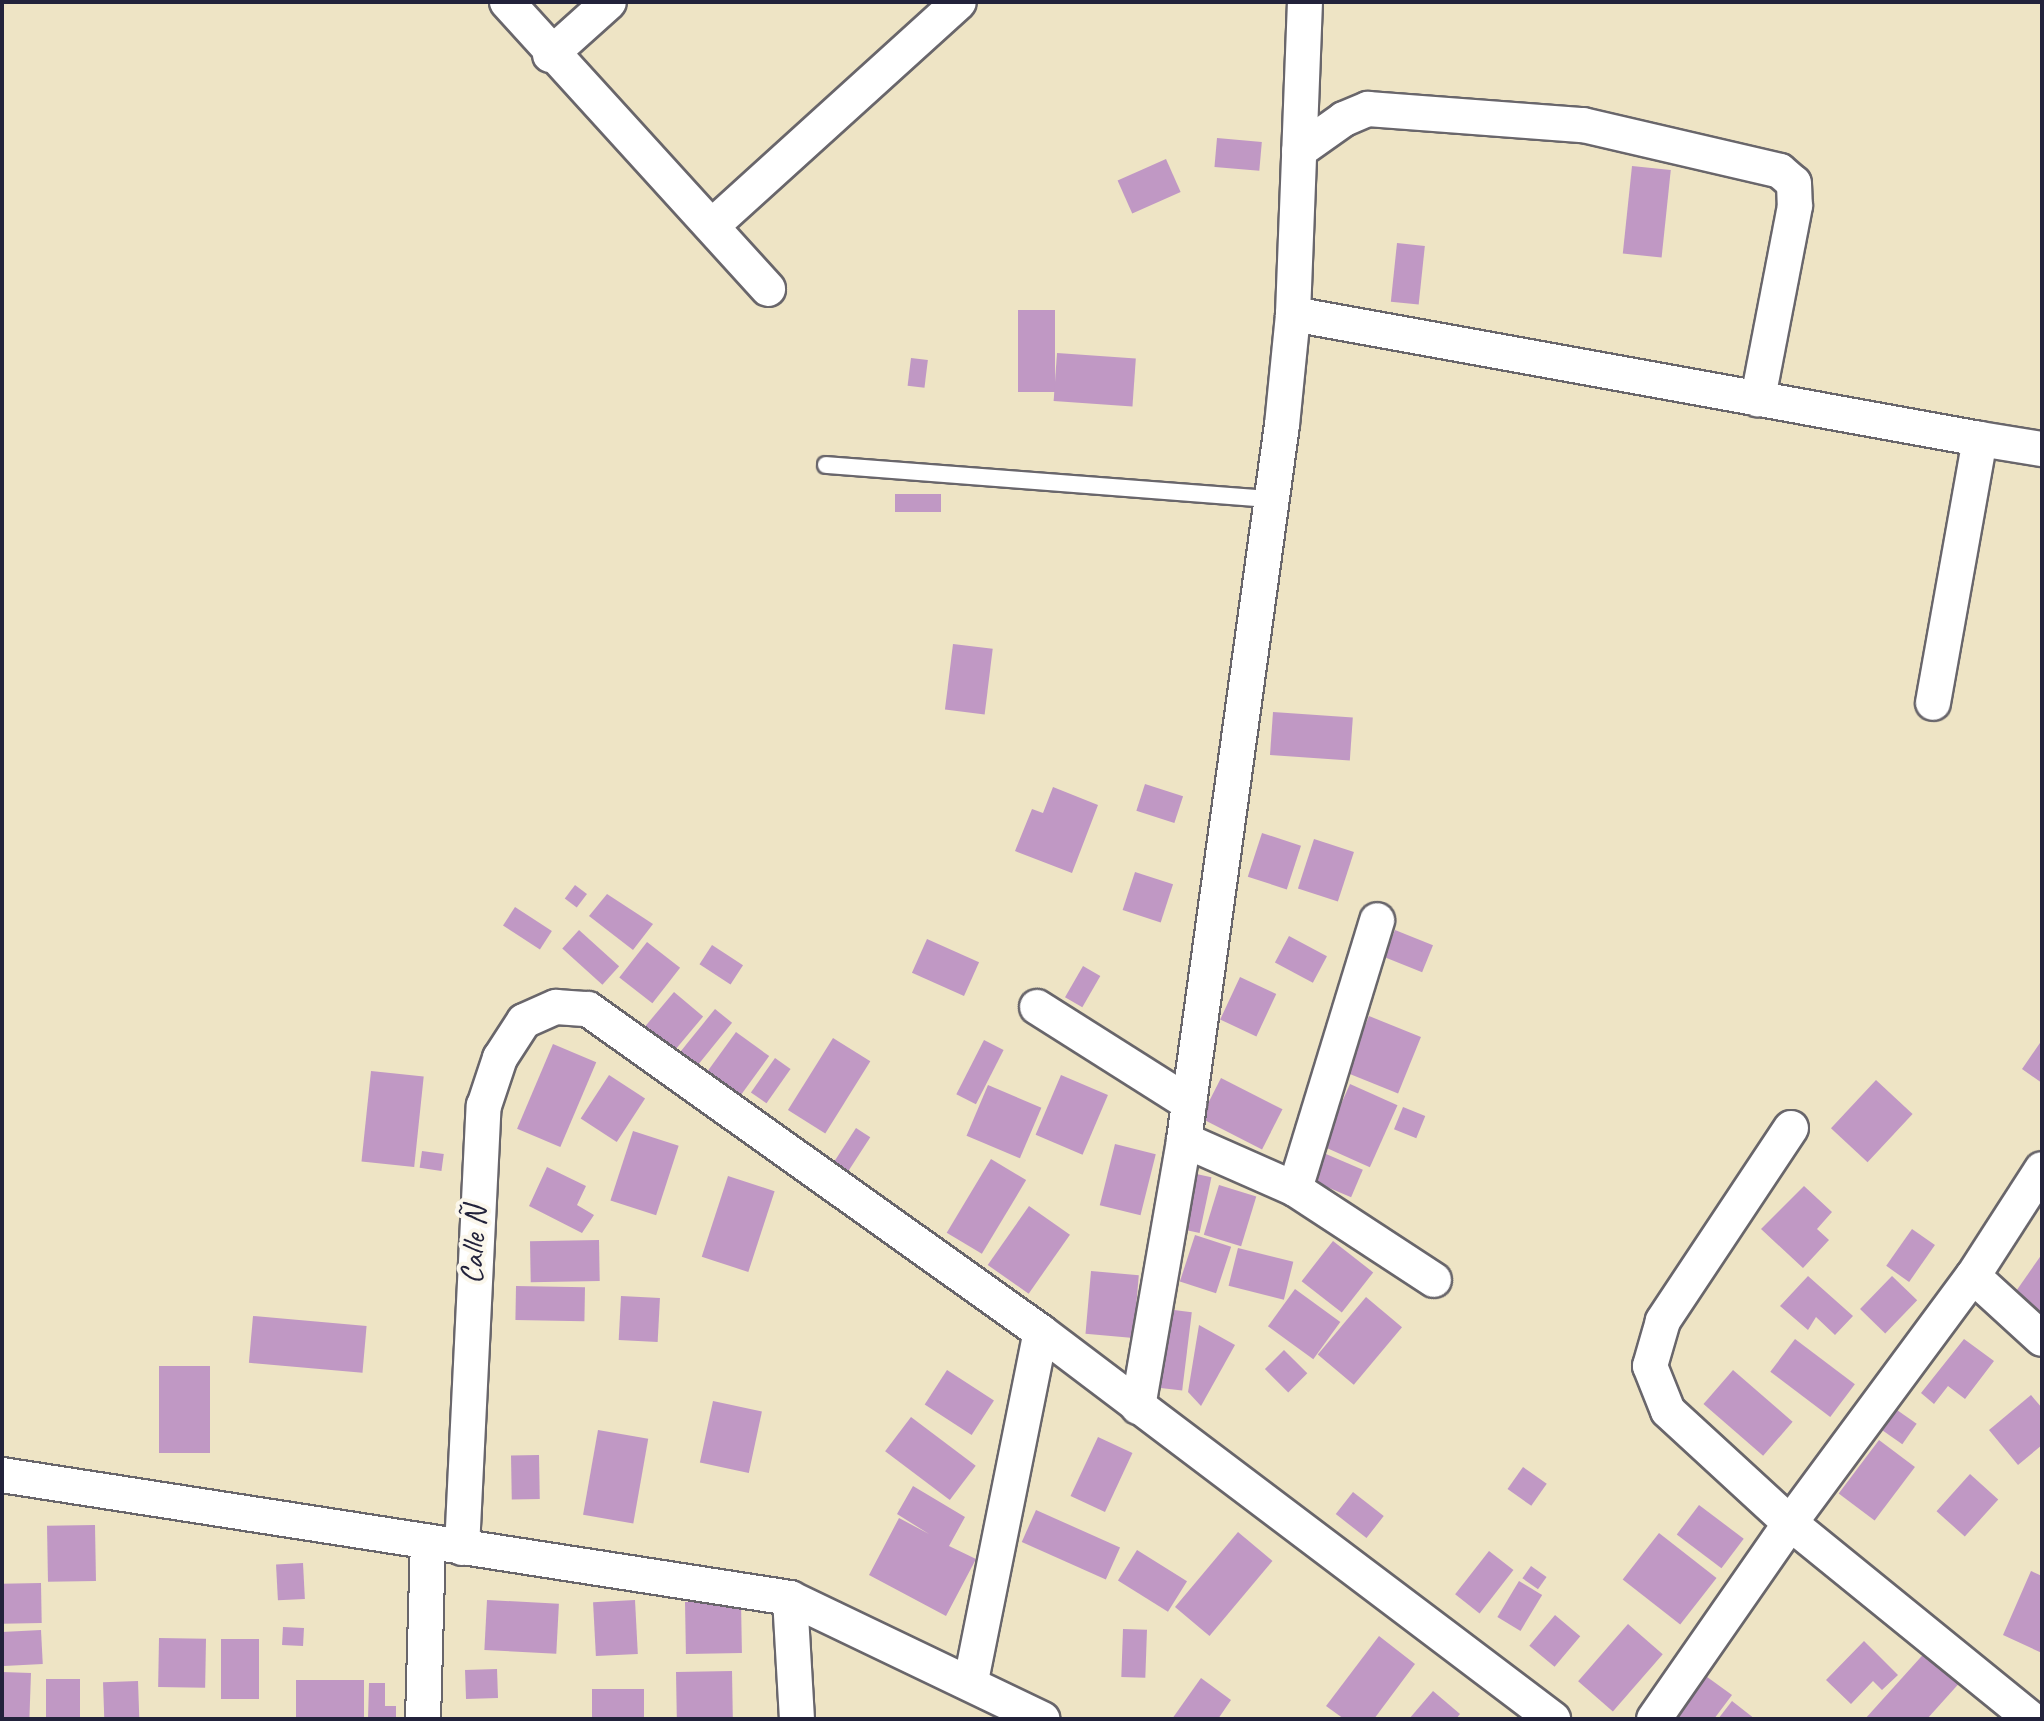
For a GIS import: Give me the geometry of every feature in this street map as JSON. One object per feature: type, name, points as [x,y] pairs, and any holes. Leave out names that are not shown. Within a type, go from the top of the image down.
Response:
[{"type":"street","points":[[507,2],[550,55],[768,289]]},
{"type":"street","points":[[550,55],[609,2]]},
{"type":"street","points":[[712,226],[959,2]]},
{"type":"street","points":[[1138,1407],[1184,1140],[1293,314],[1305,2]]},
{"type":"street","points":[[1299,151],[1344,119],[1368,109],[1583,125],[1780,171],[1794,183],[1795,206],[1758,399]]},
{"type":"street","points":[[1293,314],[2042,449]]},
{"type":"street","points":[[1933,703],[1980,439]]},
{"type":"street","points":[[1295,1189],[1377,920]]},
{"type":"street","name":"Calle Ñ","points":[[462,1548],[484,1106],[500,1058],[524,1021],[556,1007],[588,1009],[1041,1332]]},
{"type":"street","points":[[1037,1007],[1189,1103]]},
{"type":"street","points":[[1791,1128],[1663,1321],[1650,1366],[1668,1411],[1790,1523],[2031,1719]]},
{"type":"street","points":[[1184,1140],[1295,1189],[1434,1280]]},
{"type":"street","points":[[1654,1719],[1790,1523],[1973,1276],[2042,1169]]},
{"type":"street","points":[[1973,1276],[2042,1339]]},
{"type":"street","points":[[971,1681],[1041,1332],[1553,1719]]},
{"type":"street","points":[[2,1475],[428,1544],[790,1598],[971,1681],[1043,1719]]},
{"type":"street","points":[[423,1719],[428,1544]]},
{"type":"street","points":[[790,1598],[797,1719]]},
{"type":"lane","points":[[826,465],[1271,499]]},
{"type":"building","points":[[1217,138],[1262,142],[1259,171],[1214,167]]},
{"type":"building","points":[[1166,159],[1181,192],[1132,213],[1118,181]]},
{"type":"building","points":[[1632,166],[1671,170],[1662,258],[1623,254]]},
{"type":"building","points":[[1397,243],[1425,246],[1419,305],[1391,302]]},
{"type":"building","points":[[1018,310],[1055,310],[1055,392],[1018,392]]},
{"type":"building","points":[[1057,353],[1136,359],[1132,406],[1054,401]]},
{"type":"building","points":[[911,358],[928,360],[924,388],[908,386]]},
{"type":"building","points":[[895,494],[941,494],[941,512],[895,512]]},
{"type":"building","points":[[953,644],[993,649],[985,714],[945,710]]},
{"type":"building","points":[[1273,712],[1353,718],[1350,760],[1270,755]]},
{"type":"building","points":[[1145,784],[1183,796],[1174,823],[1136,811]]},
{"type":"building","points":[[1053,787],[1098,805],[1072,873],[1015,851],[1032,809],[1043,813]]},
{"type":"building","points":[[1262,833],[1301,846],[1287,889],[1248,877]]},
{"type":"building","points":[[1314,839],[1354,852],[1338,901],[1298,888]]},
{"type":"building","points":[[1135,872],[1173,884],[1161,922],[1123,910]]},
{"type":"building","points":[[575,885],[587,894],[577,908],[565,899]]},
{"type":"building","points":[[607,894],[653,924],[633,950],[589,916]]},
{"type":"building","points":[[515,907],[552,931],[540,949],[503,925]]},
{"type":"building","points":[[579,930],[619,966],[602,985],[562,949]]},
{"type":"building","points":[[1395,930],[1433,945],[1422,972],[1384,957]]},
{"type":"building","points":[[1289,936],[1327,956],[1313,983],[1275,962]]},
{"type":"building","points":[[927,939],[979,962],[964,996],[912,973]]},
{"type":"building","points":[[647,942],[680,968],[652,1003],[619,977]]},
{"type":"building","points":[[712,945],[743,965],[731,984],[699,964]]},
{"type":"building","points":[[1083,966],[1100,976],[1082,1007],[1065,997]]},
{"type":"building","points":[[1240,977],[1276,994],[1256,1037],[1220,1020]]},
{"type":"building","points":[[674,992],[703,1016],[675,1050],[646,1026]]},
{"type":"building","points":[[715,1009],[732,1023],[697,1066],[680,1052]]},
{"type":"building","points":[[1369,1016],[1421,1037],[1398,1094],[1346,1073]]},
{"type":"building","points":[[736,1032],[769,1056],[740,1096],[707,1072]]},
{"type":"building","points":[[833,1038],[870,1061],[825,1133],[788,1110]]},
{"type":"building","points":[[984,1040],[1004,1050],[976,1104],[956,1094]]},
{"type":"building","points":[[2042,1040],[2042,1083],[2022,1069]]},
{"type":"building","points":[[553,1044],[596,1062],[560,1147],[517,1129]]},
{"type":"building","points":[[775,1058],[791,1069],[766,1103],[751,1092]]},
{"type":"building","points":[[371,1071],[424,1077],[414,1167],[361,1162]]},
{"type":"building","points":[[609,1075],[645,1098],[617,1142],[581,1119]]},
{"type":"building","points":[[1061,1075],[1108,1095],[1083,1155],[1036,1135]]},
{"type":"building","points":[[1221,1078],[1282,1109],[1262,1149],[1201,1118]]},
{"type":"building","points":[[1876,1080],[1913,1114],[1868,1162],[1831,1128]]},
{"type":"building","points":[[1350,1084],[1398,1105],[1370,1167],[1322,1146]]},
{"type":"building","points":[[988,1085],[1041,1108],[1020,1158],[967,1136]]},
{"type":"building","points":[[1403,1107],[1425,1116],[1416,1138],[1394,1129]]},
{"type":"building","points":[[856,1128],[870,1137],[843,1179],[829,1170]]},
{"type":"building","points":[[633,1131],[679,1146],[656,1215],[610,1200]]},
{"type":"building","points":[[1115,1144],[1156,1154],[1141,1215],[1100,1205]]},
{"type":"building","points":[[422,1151],[444,1154],[441,1171],[420,1168]]},
{"type":"building","points":[[1326,1154],[1363,1170],[1351,1197],[1314,1182]]},
{"type":"building","points":[[991,1159],[1026,1180],[982,1254],[947,1233]]},
{"type":"building","points":[[547,1167],[586,1186],[577,1205],[594,1215],[582,1233],[529,1206]]},
{"type":"building","points":[[1187,1172],[1211,1177],[1200,1233],[1175,1228]]},
{"type":"building","points":[[728,1176],[775,1191],[748,1272],[702,1257]]},
{"type":"building","points":[[1219,1185],[1256,1196],[1241,1246],[1204,1235]]},
{"type":"building","points":[[1804,1186],[1832,1212],[1817,1229],[1829,1240],[1803,1268],[1761,1229]]},
{"type":"building","points":[[1029,1206],[1070,1235],[1029,1294],[988,1265]]},
{"type":"building","points":[[1912,1229],[1935,1245],[1909,1282],[1886,1266]]},
{"type":"building","points":[[1195,1235],[1231,1247],[1216,1293],[1180,1282]]},
{"type":"building","points":[[599,1240],[600,1281],[531,1282],[530,1241]]},
{"type":"building","points":[[1333,1241],[1373,1272],[1342,1313],[1302,1281]]},
{"type":"building","points":[[1238,1248],[1293,1262],[1284,1300],[1229,1286]]},
{"type":"building","points":[[2042,1254],[2042,1319],[2012,1297]]},
{"type":"building","points":[[1091,1271],[1139,1275],[1133,1338],[1086,1334]]},
{"type":"building","points":[[1808,1276],[1853,1316],[1835,1335],[1816,1317],[1808,1330],[1780,1306]]},
{"type":"building","points":[[1892,1276],[1917,1300],[1885,1333],[1860,1309]]},
{"type":"building","points":[[516,1286],[585,1287],[584,1321],[515,1320]]},
{"type":"building","points":[[1295,1289],[1340,1322],[1313,1359],[1268,1326]]},
{"type":"building","points":[[621,1296],[660,1298],[658,1342],[619,1340]]},
{"type":"building","points":[[1366,1297],[1402,1327],[1354,1385],[1318,1354]]},
{"type":"building","points":[[1166,1309],[1192,1312],[1182,1391],[1156,1387]]},
{"type":"building","points":[[253,1316],[367,1326],[362,1373],[249,1363]]},
{"type":"building","points":[[1199,1325],[1235,1345],[1201,1406],[1188,1392]]},
{"type":"building","points":[[1795,1339],[1855,1384],[1830,1417],[1770,1372]]},
{"type":"building","points":[[1964,1339],[1994,1361],[1965,1399],[1948,1386],[1934,1404],[1921,1393]]},
{"type":"building","points":[[1284,1350],[1307,1373],[1288,1392],[1265,1369]]},
{"type":"building","points":[[159,1366],[210,1366],[210,1453],[159,1453]]},
{"type":"building","points":[[947,1370],[994,1400],[972,1435],[925,1404]]},
{"type":"building","points":[[1733,1370],[1793,1422],[1763,1456],[1703,1404]]},
{"type":"building","points":[[2031,1395],[2042,1408],[2042,1445],[2018,1465],[1989,1430]]},
{"type":"building","points":[[713,1401],[762,1411],[749,1473],[700,1463]]},
{"type":"building","points":[[1897,1410],[1917,1424],[1902,1444],[1883,1430]]},
{"type":"building","points":[[911,1417],[976,1466],[950,1500],[885,1451]]},
{"type":"building","points":[[598,1430],[648,1439],[633,1524],[583,1515]]},
{"type":"building","points":[[1098,1437],[1132,1453],[1105,1512],[1071,1496]]},
{"type":"building","points":[[1879,1440],[1915,1467],[1875,1521],[1839,1494]]},
{"type":"building","points":[[511,1455],[539,1455],[540,1499],[512,1499]]},
{"type":"building","points":[[1523,1467],[1547,1484],[1531,1506],[1508,1489]]},
{"type":"building","points":[[1970,1474],[1998,1499],[1965,1537],[1937,1511]]},
{"type":"building","points":[[913,1486],[965,1517],[949,1546],[976,1559],[946,1616],[869,1575],[899,1518],[929,1534],[897,1514]]},
{"type":"building","points":[[1353,1492],[1384,1516],[1366,1538],[1336,1514]]},
{"type":"building","points":[[1699,1505],[1744,1539],[1721,1568],[1677,1535]]},
{"type":"building","points":[[1036,1510],[1120,1547],[1106,1579],[1022,1542]]},
{"type":"building","points":[[95,1525],[96,1581],[48,1582],[47,1526]]},
{"type":"building","points":[[1238,1532],[1272,1561],[1209,1636],[1175,1607]]},
{"type":"building","points":[[1659,1533],[1717,1578],[1680,1624],[1623,1579]]},
{"type":"building","points":[[1137,1550],[1187,1581],[1168,1612],[1118,1581]]},
{"type":"building","points":[[1489,1551],[1513,1570],[1480,1613],[1455,1594]]},
{"type":"building","points":[[303,1563],[305,1599],[278,1600],[276,1564]]},
{"type":"building","points":[[1531,1566],[1547,1577],[1538,1589],[1522,1578]]},
{"type":"building","points":[[2031,1571],[2042,1576],[2042,1653],[2003,1635]]},
{"type":"building","points":[[1519,1581],[1542,1595],[1521,1631],[1497,1617]]},
{"type":"building","points":[[41,1583],[42,1623],[3,1624],[2,1584]]},
{"type":"building","points":[[487,1600],[559,1604],[556,1654],[484,1650]]},
{"type":"building","points":[[635,1600],[638,1654],[596,1656],[593,1602]]},
{"type":"building","points":[[741,1601],[742,1653],[686,1654],[685,1602]]},
{"type":"building","points":[[1555,1615],[1580,1636],[1555,1667],[1529,1646]]},
{"type":"building","points":[[1628,1624],[1663,1654],[1613,1712],[1578,1681]]},
{"type":"building","points":[[283,1627],[304,1628],[303,1646],[282,1645]]},
{"type":"building","points":[[1123,1629],[1147,1630],[1145,1678],[1121,1677]]},
{"type":"building","points":[[41,1630],[43,1664],[4,1666],[2,1632]]},
{"type":"building","points":[[1379,1636],[1415,1664],[1374,1719],[1344,1719],[1326,1706]]},
{"type":"building","points":[[159,1638],[206,1639],[205,1688],[158,1687]]},
{"type":"building","points":[[221,1639],[259,1639],[259,1699],[221,1699]]},
{"type":"building","points":[[1864,1641],[1898,1675],[1882,1690],[1873,1681],[1851,1704],[1826,1680]]},
{"type":"building","points":[[1929,1648],[1963,1679],[1927,1719],[1865,1719]]},
{"type":"building","points":[[497,1669],[498,1698],[466,1699],[465,1670]]},
{"type":"building","points":[[732,1671],[733,1719],[677,1719],[676,1672]]},
{"type":"building","points":[[2,1672],[31,1673],[29,1719],[2,1719]]},
{"type":"building","points":[[1703,1674],[1732,1695],[1714,1719],[1671,1719]]},
{"type":"building","points":[[1201,1678],[1231,1700],[1218,1719],[1172,1719]]},
{"type":"building","points":[[46,1679],[80,1679],[80,1719],[46,1719]]},
{"type":"building","points":[[296,1680],[364,1680],[364,1719],[296,1719]]},
{"type":"building","points":[[138,1681],[139,1719],[104,1719],[103,1682]]},
{"type":"building","points":[[369,1683],[385,1683],[385,1706],[396,1706],[396,1719],[368,1719]]},
{"type":"building","points":[[592,1689],[644,1689],[644,1719],[592,1719]]},
{"type":"building","points":[[1433,1691],[1460,1714],[1456,1719],[1409,1719]]},
{"type":"building","points":[[1732,1701],[1755,1719],[1718,1719]]}]
